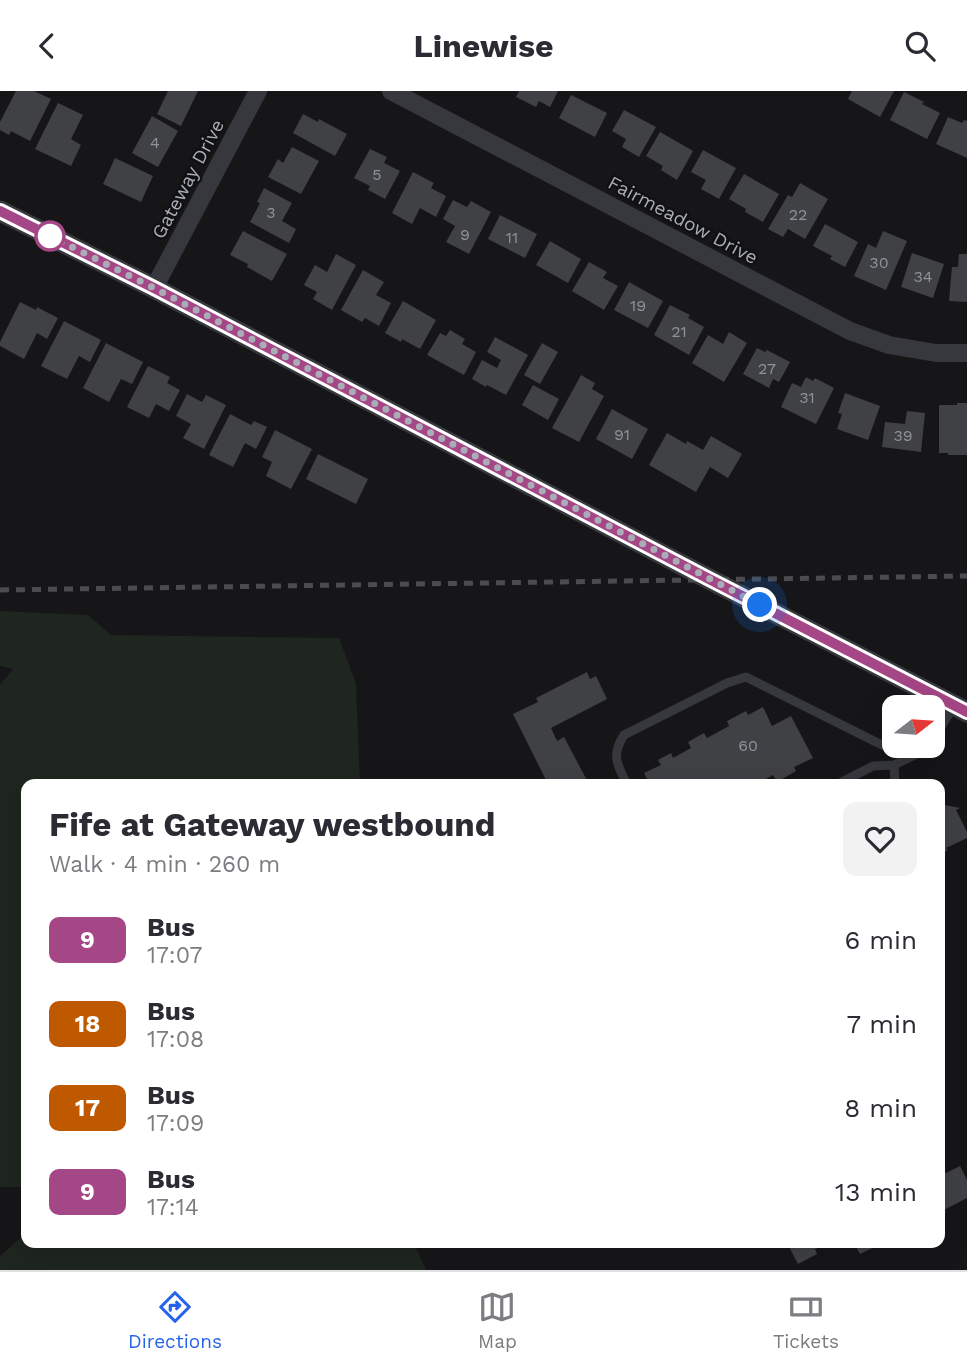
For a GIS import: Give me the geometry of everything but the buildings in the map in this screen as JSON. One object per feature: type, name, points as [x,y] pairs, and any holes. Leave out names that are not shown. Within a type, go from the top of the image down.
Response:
[{"type":"street","name":"Gateway Drive","points":[[154,288],[258,91]]},
{"type":"street","name":"Fairmeadow Drive","points":[[391,91],[850,331],[889,345],[936,353],[967,353]]},
{"type":"street","points":[[0,211],[154,288],[961,708]]},
{"type":"lane","points":[[624,779],[615,756],[618,744],[624,736],[727,683],[746,677],[882,745]]},
{"type":"lane","points":[[945,726],[961,708]]},
{"type":"lane","points":[[848,779],[873,766],[894,765],[908,758]]},
{"type":"lane","points":[[894,765],[895,779]]},
{"type":"shaded area","points":[[0,611],[88,615],[111,635],[339,638],[356,683],[360,779],[21,779],[21,1187],[0,1187],[0,685],[13,669],[0,666]]},
{"type":"shaded area","points":[[21,1237],[21,1248],[416,1248],[426,1270],[0,1270],[0,1256]]},
{"type":"railway","points":[[0,590],[967,576]]},
{"type":"bus line","name":"9","points":[[0,211],[154,288],[967,712]]},
{"type":"route","points":[[50,236],[760,605]]}]
